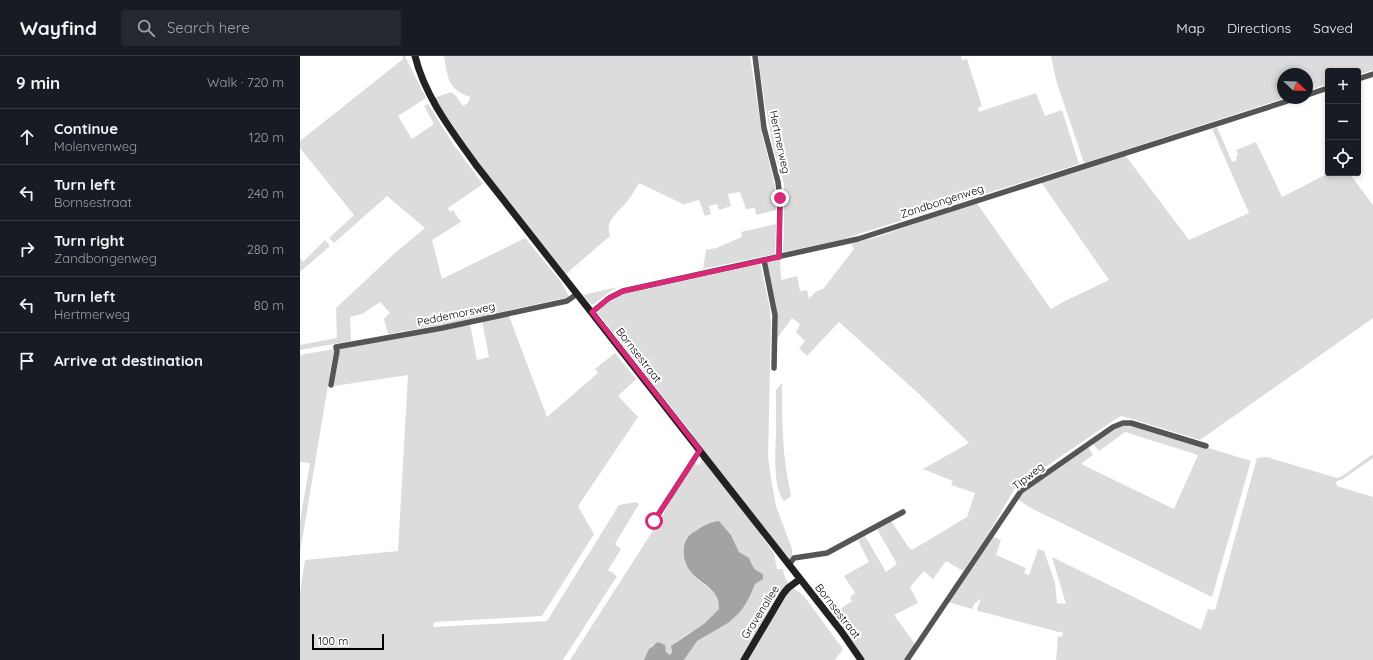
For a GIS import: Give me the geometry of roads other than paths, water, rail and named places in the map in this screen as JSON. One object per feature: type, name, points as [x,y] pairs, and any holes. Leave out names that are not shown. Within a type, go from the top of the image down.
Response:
[{"type":"street","name":"Bornsestraat","points":[[415,56],[432,100],[476,165],[841,631],[861,660]]},
{"type":"street","name":"Hertmerweg","points":[[755,56],[764,128],[778,182],[780,198],[779,257]]},
{"type":"street","points":[[1361,78],[1373,74]]},
{"type":"street","points":[[1313,93],[1325,89]]},
{"type":"street","name":"Zandbongenweg","points":[[592,312],[609,298],[623,291],[858,239],[1279,104]]},
{"type":"street","points":[[764,260],[775,315],[774,368]]},
{"type":"street","name":"Peddemorsweg","points":[[331,385],[337,352],[336,347],[442,328],[567,301],[577,294]]},
{"type":"street","name":"Tipweg","points":[[907,660],[1021,491],[1113,427],[1123,423],[1131,423],[1206,446]]},
{"type":"street","points":[[654,521],[700,450]]},
{"type":"street","points":[[789,565],[794,558],[827,553],[903,512]]},
{"type":"street","name":"Gravenallee","points":[[744,660],[788,588],[800,579]]}]
